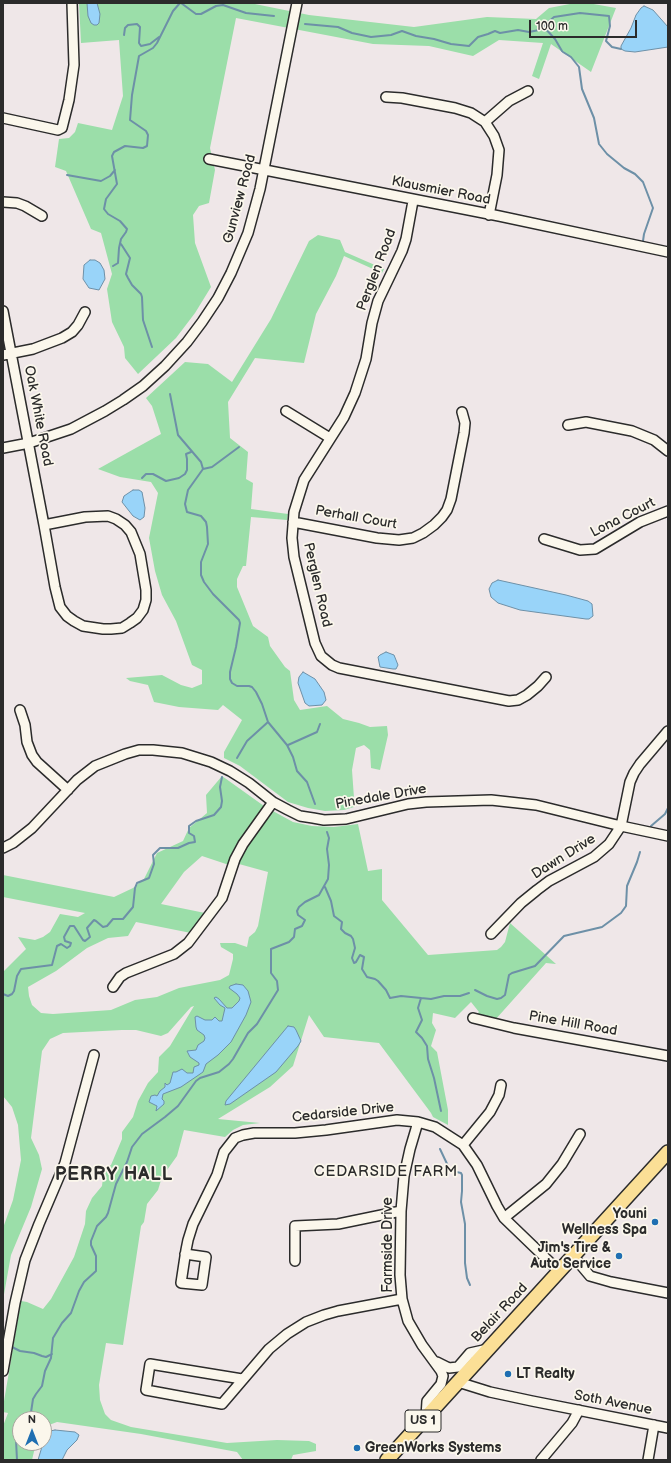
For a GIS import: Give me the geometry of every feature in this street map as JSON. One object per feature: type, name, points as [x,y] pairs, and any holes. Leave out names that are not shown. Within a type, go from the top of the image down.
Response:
[{"type":"highway","name":"Belair Road","points":[[387,1460],[574,1257],[668,1152]]},
{"type":"street","points":[[3,118],[58,130],[62,128],[69,100],[74,65],[72,3]]},
{"type":"street","name":"Gunview Road","points":[[3,448],[29,443],[71,429],[123,400],[143,386],[165,366],[187,342],[218,298],[242,251],[250,225],[263,171],[297,3]]},
{"type":"street","points":[[485,122],[509,101],[528,91]]},
{"type":"street","points":[[386,97],[402,98],[455,108],[471,113],[485,122],[494,136],[498,150],[497,174],[489,214]]},
{"type":"street","name":"Klausmier Road","points":[[209,159],[263,171],[489,214],[668,252]]},
{"type":"street","name":"Perglen Road","points":[[413,200],[406,239],[402,251],[376,307],[361,378],[344,417],[304,480],[296,504],[292,538],[296,565],[318,649],[326,661],[339,668],[453,691],[514,701],[532,692],[546,677]]},
{"type":"street","points":[[3,202],[17,203],[42,216]]},
{"type":"street","name":"Oak White Road","points":[[3,311],[7,354],[29,443],[57,598],[60,607],[67,616],[83,626],[103,629],[122,628],[137,618],[143,610],[146,600],[146,590],[140,554],[131,532],[125,525],[116,519],[103,516],[85,517],[44,525]]},
{"type":"street","points":[[7,354],[33,349],[62,338],[72,332],[78,325],[85,312]]},
{"type":"street","points":[[286,411],[330,438]]},
{"type":"street","name":"Perhall Court","points":[[293,522],[392,540],[413,538],[424,533],[442,517],[447,510],[451,499],[464,433],[465,423],[462,412]]},
{"type":"street","points":[[568,425],[586,422],[632,431],[654,440],[668,451]]},
{"type":"street","name":"Lona Court","points":[[544,539],[580,550],[595,549],[640,522],[668,511]]},
{"type":"street","points":[[20,710],[25,725],[27,742],[32,755],[68,790]]},
{"type":"street","name":"Dawn Drive","points":[[491,934],[521,903],[537,890],[549,881],[594,857],[609,844],[621,826],[632,777],[640,764],[668,731]]},
{"type":"street","name":"Pinedale Drive","points":[[3,848],[13,843],[36,825],[85,772],[102,762],[139,750],[182,753],[212,762],[230,770],[273,802],[300,816],[324,820],[351,818],[408,804],[444,801],[491,800],[536,805],[668,836]]},
{"type":"street","points":[[113,986],[120,977],[126,973],[174,954],[188,944],[222,898],[238,853],[273,802]]},
{"type":"street","name":"Pine Hill Road","points":[[473,1018],[514,1028],[668,1056]]},
{"type":"street","points":[[3,1371],[15,1303],[25,1260],[38,1224],[65,1162],[94,1055]]},
{"type":"street","points":[[463,1145],[490,1112],[499,1095],[501,1085]]},
{"type":"street","name":"Cedarside Drive","points":[[185,1254],[190,1231],[217,1175],[224,1152],[235,1138],[254,1133],[295,1133],[318,1131],[397,1120],[418,1122],[435,1127],[463,1145],[477,1165],[504,1218],[560,1272]]},
{"type":"street","name":"Farmside Drive","points":[[418,1122],[404,1176],[401,1211],[400,1275],[402,1299],[406,1316],[413,1331],[443,1376],[441,1384],[427,1401],[426,1418]]},
{"type":"street","points":[[504,1218],[546,1184],[562,1164],[580,1134]]},
{"type":"street","points":[[295,1261],[295,1226],[338,1224],[401,1211]]},
{"type":"street","points":[[574,1257],[590,1276],[611,1282],[668,1293]]},
{"type":"street","points":[[242,1379],[150,1364],[146,1390],[222,1404],[242,1379],[278,1341],[306,1322],[338,1311],[402,1299]]},
{"type":"street","points":[[435,1362],[449,1368],[458,1367],[470,1353],[488,1349]]},
{"type":"street","name":"Soth Avenue","points":[[458,1382],[490,1392],[668,1428]]},
{"type":"street","points":[[541,1460],[572,1423],[579,1410]]},
{"type":"street","points":[[648,1460],[654,1425]]},
{"type":"green space","points":[[79,3],[250,3],[309,15],[414,27],[487,17],[536,19],[549,8],[575,3],[588,3],[616,8],[591,72],[551,44],[539,79],[532,76],[543,43],[499,40],[473,56],[429,46],[373,44],[236,18],[210,148],[215,170],[209,203],[199,206],[193,215],[195,243],[211,287],[195,313],[176,338],[138,374],[125,358],[124,347],[112,322],[107,289],[112,274],[101,233],[91,229],[66,171],[55,167],[59,139],[69,138],[75,132],[78,123],[112,130],[123,96],[119,40],[81,43]]},
{"type":"green space","points":[[318,235],[340,240],[345,252],[384,269],[382,273],[344,256],[336,276],[316,314],[304,363],[255,358],[228,402],[230,438],[248,452],[246,479],[253,483],[251,509],[288,514],[287,520],[251,517],[246,566],[243,566],[237,579],[237,587],[253,626],[268,637],[270,646],[285,667],[290,671],[294,700],[300,710],[327,706],[343,719],[370,727],[387,726],[388,735],[380,770],[371,768],[370,750],[364,745],[356,748],[352,770],[354,798],[352,799],[354,807],[344,810],[325,811],[288,802],[240,766],[224,758],[224,752],[242,720],[223,705],[218,710],[179,707],[154,702],[148,685],[130,681],[126,678],[162,675],[181,685],[192,688],[202,684],[202,670],[192,665],[176,621],[162,595],[155,571],[149,538],[158,493],[151,482],[120,477],[98,469],[161,434],[152,406],[146,398],[185,362],[208,364],[232,382],[271,319],[309,241]]},
{"type":"green space","points":[[222,776],[264,806],[234,851],[229,865],[202,856],[184,872],[161,904],[205,913],[191,933],[136,922],[128,936],[108,938],[87,948],[56,971],[28,987],[32,1005],[41,1013],[53,1014],[111,1010],[135,1000],[157,997],[179,988],[220,980],[229,975],[233,954],[221,947],[220,943],[235,943],[247,947],[249,937],[255,932],[258,926],[268,872],[239,864],[243,851],[271,810],[293,822],[312,826],[334,827],[358,824],[368,871],[382,869],[382,900],[428,955],[497,950],[505,942],[510,923],[556,964],[546,963],[495,1020],[475,1016],[479,1012],[471,1002],[455,1018],[433,1013],[432,1023],[436,1030],[431,1046],[437,1052],[448,1110],[448,1125],[433,1117],[379,1043],[324,1037],[309,1015],[293,1066],[270,1087],[218,1119],[260,1123],[243,1125],[233,1130],[225,1137],[184,1130],[177,1156],[162,1177],[158,1190],[147,1204],[144,1222],[141,1226],[123,1345],[106,1343],[99,1385],[100,1400],[105,1414],[111,1420],[131,1427],[227,1443],[277,1440],[309,1441],[316,1444],[316,1451],[293,1455],[291,1460],[243,1460],[237,1452],[141,1434],[57,1422],[52,1424],[52,1411],[12,1411],[12,1451],[34,1451],[32,1460],[3,1460],[3,1426],[8,1413],[3,1412],[3,1407],[21,1301],[43,1309],[51,1299],[74,1257],[85,1224],[86,1211],[92,1198],[102,1186],[103,1177],[107,1167],[111,1165],[122,1139],[122,1132],[133,1117],[138,1101],[148,1083],[158,1072],[159,1057],[170,1046],[194,1006],[191,1007],[168,1033],[161,1036],[136,1030],[63,1033],[50,1039],[42,1051],[31,1138],[39,1155],[42,1169],[31,1207],[11,1255],[3,1300],[3,1228],[13,1200],[21,1160],[18,1125],[12,1107],[3,1096],[3,972],[26,949],[18,937],[35,940],[50,932],[60,914],[78,917],[85,913],[3,897],[3,875],[114,897],[133,888],[144,879],[157,853],[183,841],[189,828],[207,813],[206,795]]},
{"type":"water","points":[[87,3],[97,3],[100,14],[99,23],[97,25],[91,23],[88,16]]},
{"type":"water","points":[[644,6],[653,10],[668,27],[668,47],[635,52],[625,51],[621,49],[621,46],[636,15]]},
{"type":"water","points":[[90,260],[95,260],[100,263],[104,270],[105,279],[99,290],[89,288],[83,279],[84,265]]},
{"type":"water","points":[[133,490],[139,490],[142,492],[145,508],[144,517],[140,520],[133,516],[122,502],[124,496]]},
{"type":"water","points":[[498,580],[588,601],[592,604],[593,616],[586,619],[520,610],[498,603],[491,597],[489,589],[492,583]]},
{"type":"water","points":[[386,652],[394,655],[398,665],[396,669],[380,667],[378,657]]},
{"type":"water","points":[[303,672],[315,679],[324,692],[326,700],[322,705],[309,706],[305,703],[298,683],[299,677]]},
{"type":"water","points":[[236,984],[243,985],[248,991],[251,1002],[246,1015],[231,1042],[206,1064],[203,1072],[181,1087],[163,1094],[162,1099],[164,1104],[156,1111],[157,1106],[149,1102],[151,1096],[157,1096],[165,1087],[165,1083],[167,1085],[170,1083],[173,1072],[182,1069],[187,1073],[193,1073],[194,1067],[199,1065],[199,1063],[190,1057],[187,1051],[196,1050],[198,1045],[204,1041],[205,1038],[204,1035],[197,1030],[195,1017],[197,1016],[205,1020],[212,1020],[215,1017],[219,1021],[222,1021],[225,1008],[214,998],[216,997],[219,999],[227,1008],[232,1008],[240,998],[229,988],[230,986]]},
{"type":"water","points":[[288,1026],[294,1027],[296,1030],[301,1041],[298,1046],[276,1072],[230,1104],[225,1105],[226,1101]]},
{"type":"water","points":[[52,1431],[75,1432],[79,1435],[77,1440],[67,1450],[62,1460],[38,1460],[41,1451],[52,1451]]},
{"type":"waterway","points":[[113,266],[118,263],[121,239],[127,229],[120,221],[108,214],[104,209],[106,199],[117,184],[112,156],[114,152],[125,146],[143,148],[147,146],[148,135],[146,131],[130,120],[132,95],[139,56],[153,48],[157,43],[173,11],[180,3]]},
{"type":"waterway","points":[[181,3],[196,14],[201,14],[216,6],[223,5],[246,13],[274,16]]},
{"type":"waterway","points":[[305,24],[338,27],[352,33],[371,37],[391,35],[402,31],[416,36],[451,44],[469,46],[478,37],[495,31],[500,33],[518,30],[529,32],[539,30],[554,17],[580,13],[609,16],[610,26],[606,41],[612,47],[621,49]]},
{"type":"waterway","points":[[124,35],[125,28],[128,25],[137,24],[140,27],[139,43],[141,46],[150,44],[159,37]]},
{"type":"waterway","points":[[543,26],[555,39],[562,51]]},
{"type":"waterway","points":[[563,52],[571,57],[579,67],[582,89],[594,118],[599,144],[607,154],[624,168],[635,174],[643,182],[653,208],[643,241]]},
{"type":"waterway","points":[[67,175],[101,181],[110,176],[115,170]]},
{"type":"waterway","points":[[121,244],[130,258],[126,274],[132,285],[142,297],[143,320],[152,347]]},
{"type":"waterway","points":[[170,394],[178,435],[201,462],[203,469]]},
{"type":"waterway","points":[[239,447],[212,467],[203,469],[188,490],[185,504],[187,512],[201,516],[206,522],[208,544],[201,562],[201,575],[204,582],[213,594],[239,620],[240,623],[230,672],[230,679],[232,683],[237,686],[249,686],[256,692],[268,722],[287,745],[293,757],[297,771],[307,782],[315,804]]},
{"type":"waterway","points":[[142,478],[146,474],[153,474],[166,481],[179,478],[185,474],[187,470],[186,454],[191,452]]},
{"type":"waterway","points":[[237,758],[247,741],[268,722]]},
{"type":"waterway","points":[[288,745],[317,732],[320,724]]},
{"type":"waterway","points":[[3,994],[8,996],[12,994],[17,976],[21,969],[52,965],[57,946],[61,944],[67,948],[70,946],[71,943],[65,941],[64,937],[70,926],[74,926],[85,941],[90,937],[87,928],[94,920],[103,927],[107,926],[113,919],[123,919],[133,907],[137,883],[149,878],[154,864],[153,855],[160,848],[178,848],[195,842],[194,836],[189,833],[189,826],[196,821],[214,815],[221,807],[222,801],[220,787],[222,777]]},
{"type":"waterway","points":[[651,826],[665,814],[668,808]]},
{"type":"waterway","points":[[31,1411],[33,1399],[42,1386],[45,1371],[51,1358],[53,1338],[62,1323],[71,1313],[84,1282],[96,1271],[96,1256],[91,1245],[91,1241],[97,1226],[108,1213],[116,1184],[127,1162],[132,1147],[142,1134],[178,1106],[196,1081],[200,1078],[219,1072],[229,1064],[248,1033],[257,1024],[278,990],[277,981],[271,973],[271,949],[289,942],[294,937],[295,929],[302,926],[305,920],[298,915],[297,911],[299,907],[305,902],[319,895],[328,879],[329,865],[327,849],[329,838],[327,832]]},
{"type":"waterway","points":[[475,990],[487,996],[497,999],[501,998],[505,995],[509,975],[535,966],[564,936],[602,927],[621,913],[626,906],[627,886],[640,852]]},
{"type":"waterway","points":[[325,887],[331,901],[334,916],[342,922],[341,929],[353,939],[355,948],[352,958],[354,963],[360,955],[364,957],[362,969],[367,977],[378,981],[386,990],[390,998],[401,996],[431,999],[444,996],[460,996],[469,993]]},
{"type":"waterway","points":[[421,998],[418,1008],[422,1020],[416,1032],[427,1046],[428,1059],[434,1078],[441,1111]]},
{"type":"waterway","points":[[440,1149],[449,1168],[452,1171],[461,1173],[462,1175],[461,1202],[465,1224],[465,1263],[467,1278],[470,1285]]},
{"type":"waterway","points":[[12,1347],[20,1351],[46,1357],[52,1354]]},
{"type":"waterway","points":[[17,1451],[17,1460]]},
{"type":"place","name":"Youni Wellness Spa","points":[[655,1222]]},
{"type":"place","name":"Jim's Tire & Auto Service","points":[[619,1256]]},
{"type":"place","name":"LT Realty","points":[[508,1374]]},
{"type":"place","name":"GreenWorks Systems","points":[[357,1448]]},
{"type":"district","name":"CEDARSIDE FARM","points":[[386,1172]]},
{"type":"district","name":"PERRY HALL","points":[[114,1175]]}]
